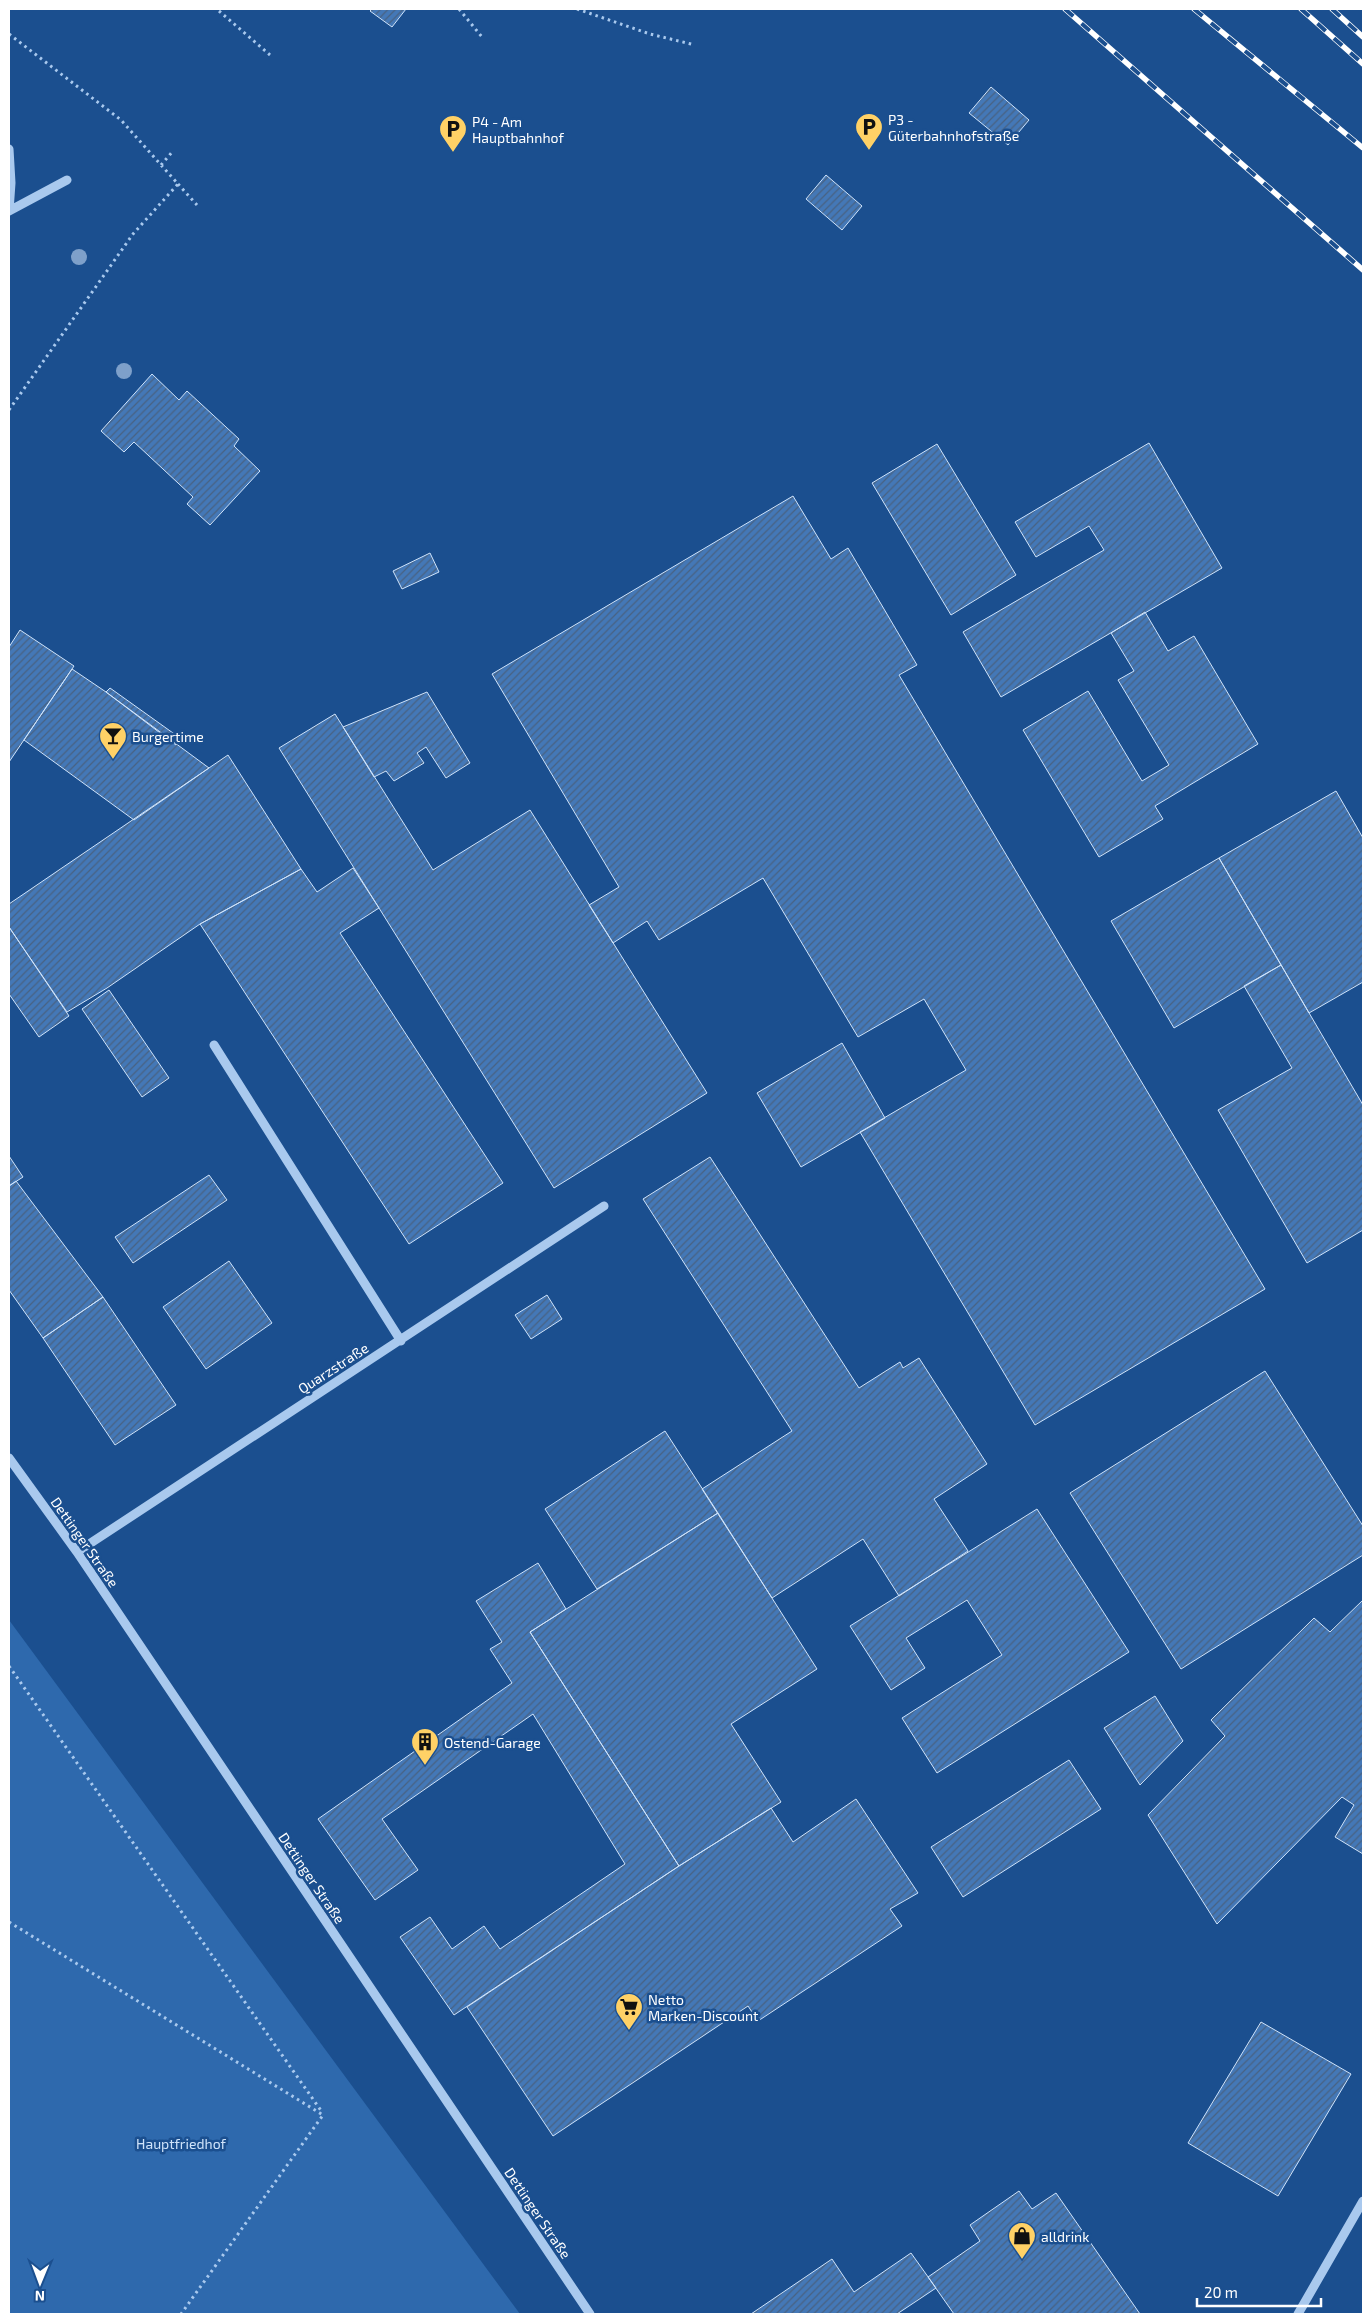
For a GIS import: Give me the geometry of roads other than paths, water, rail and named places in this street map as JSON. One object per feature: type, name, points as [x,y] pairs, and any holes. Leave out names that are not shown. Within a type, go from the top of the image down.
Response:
[{"type":"street","points":[[9,149],[11,183],[9,211]]},
{"type":"street","points":[[9,211],[67,180]]},
{"type":"street","points":[[214,1045],[401,1340]]},
{"type":"street","name":"Quarzstraße","points":[[77,1552],[604,1206]]},
{"type":"street","name":"Dettinger Straße","points":[[9,1458],[77,1552],[590,2314]]},
{"type":"street","points":[[1298,2314],[1363,2201]]},
{"type":"railway","points":[[1065,9],[1363,270]]},
{"type":"railway","points":[[1194,9],[1363,148]]},
{"type":"railway","points":[[1301,9],[1363,64]]},
{"type":"railway","points":[[1332,9],[1363,37]]},
{"type":"place","name":"P3 - Güterbahnhofstraße","points":[[869,151]]},
{"type":"place","name":"P4 - Am Hauptbahnhof","points":[[453,153]]},
{"type":"place","name":"Burgertime","points":[[113,760]]},
{"type":"place","name":"Ostend-Garage","points":[[425,1766]]},
{"type":"place","name":"Netto Marken-Discount","points":[[629,2031]]},
{"type":"place","name":"alldrink","points":[[1022,2260]]},
{"type":"park label","name":"Hauptfriedhof","points":[[181,2143]]}]
